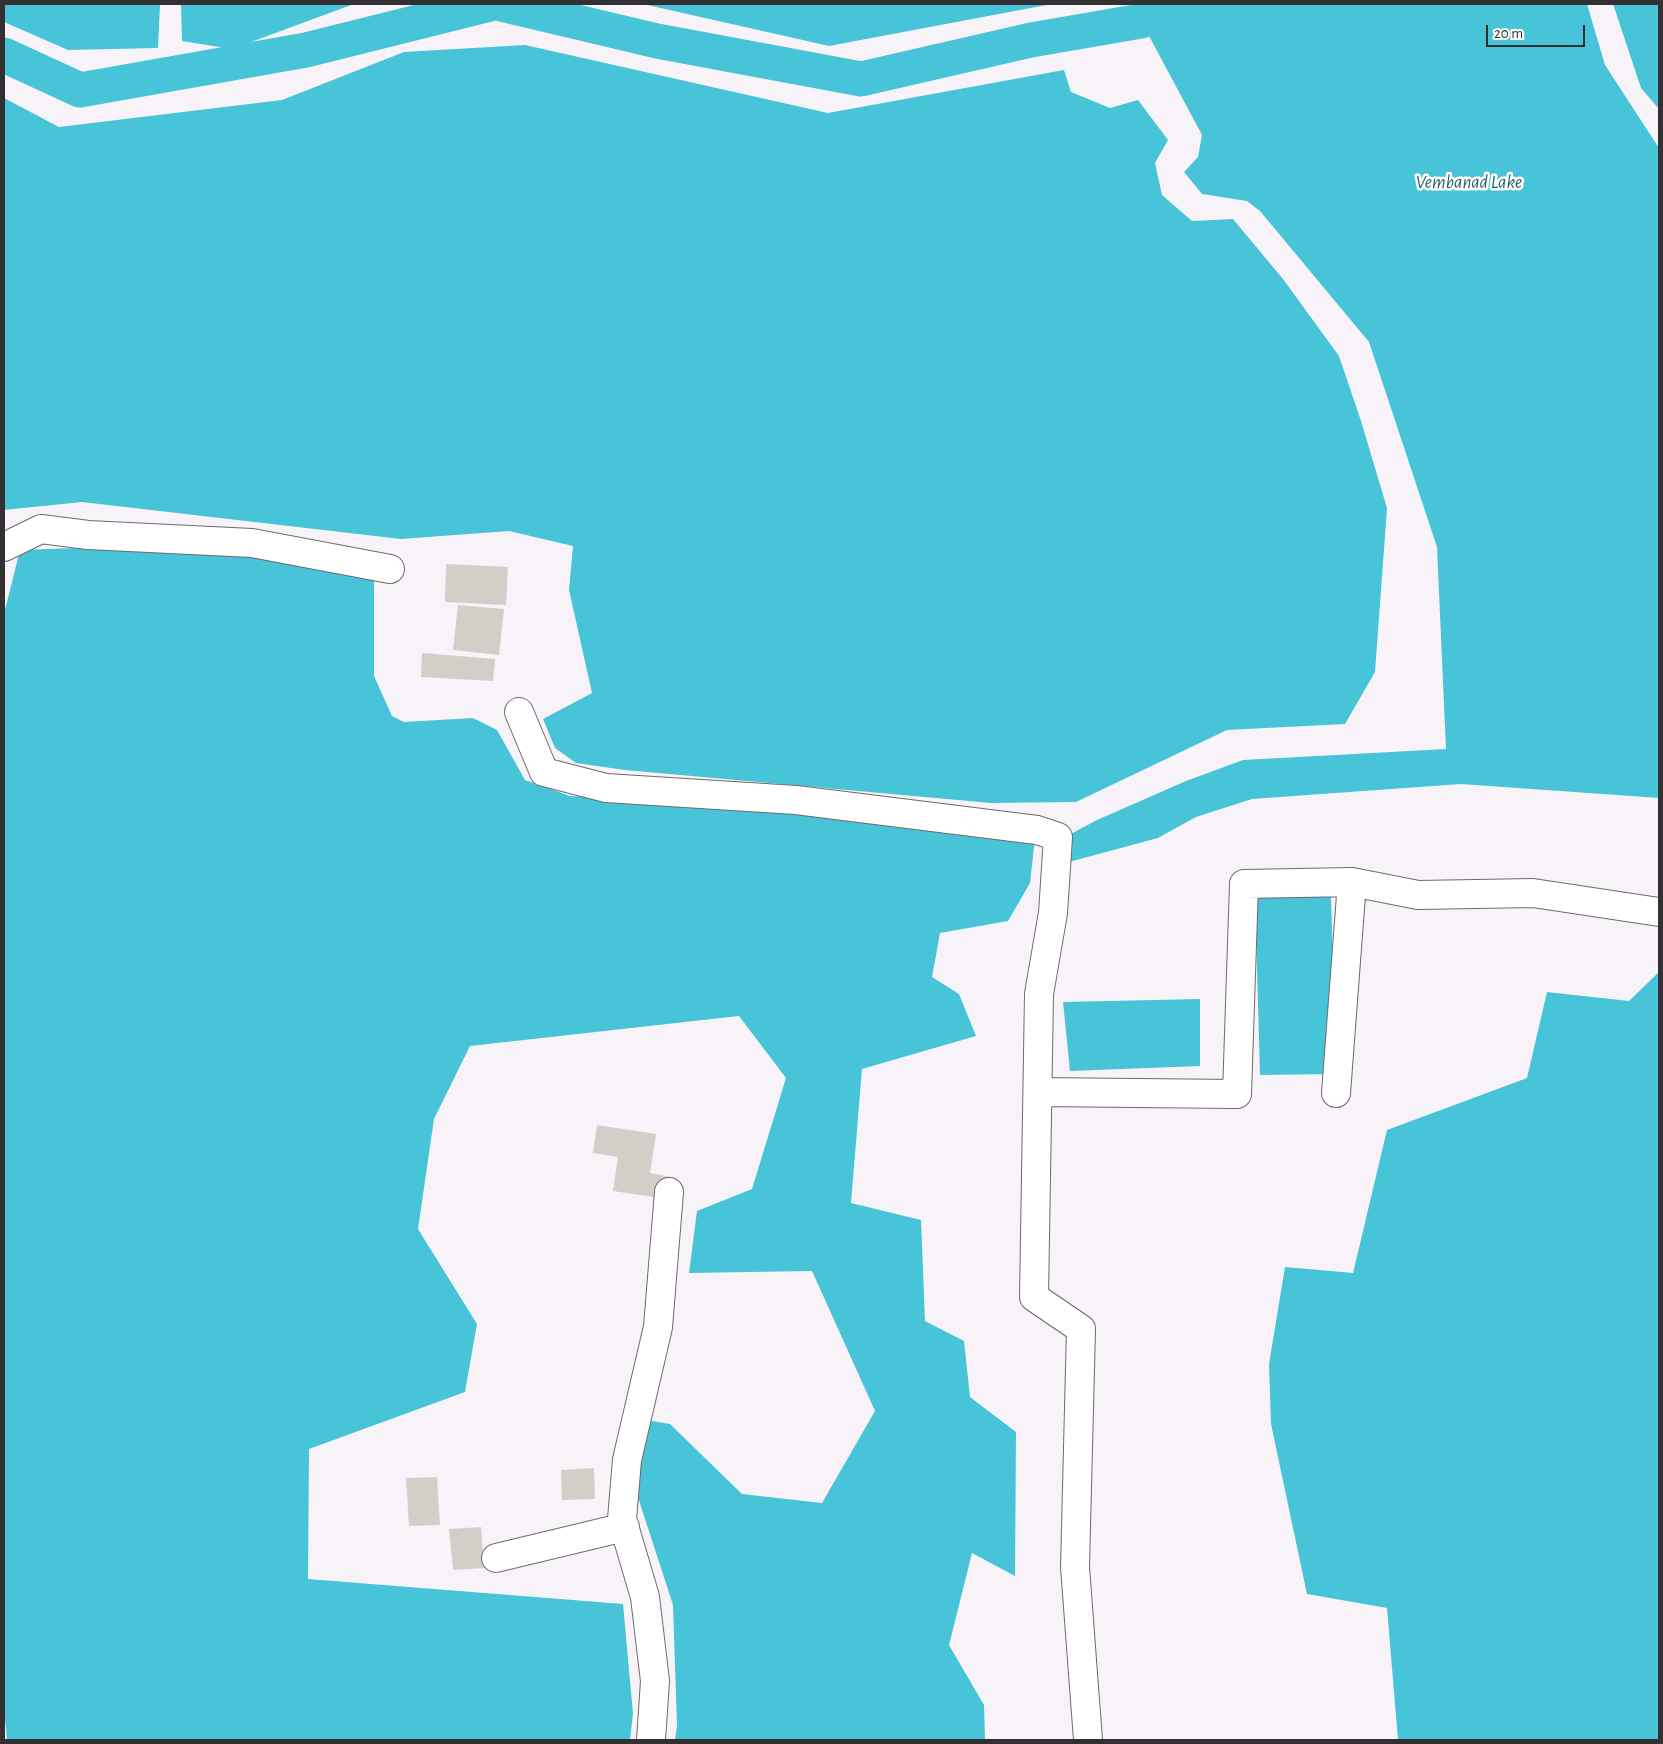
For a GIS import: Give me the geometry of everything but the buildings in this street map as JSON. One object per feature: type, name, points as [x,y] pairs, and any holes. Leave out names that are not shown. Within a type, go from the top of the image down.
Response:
[{"type":"street","points":[[4,547],[41,529],[88,535],[252,543],[390,569]]},
{"type":"street","points":[[520,712],[544,772],[606,788],[796,800],[1037,830],[1058,837],[1053,913],[1039,994],[1034,1298],[1081,1329],[1075,1567],[1088,1740]]},
{"type":"street","points":[[1038,1092],[1237,1094],[1244,884],[1352,882],[1418,895],[1533,893],[1659,912]]},
{"type":"street","points":[[1336,1093],[1352,882]]},
{"type":"street","points":[[651,1740],[655,1681],[645,1597],[622,1519],[627,1460],[658,1327],[669,1192]]},
{"type":"street","points":[[496,1558],[625,1526]]},
{"type":"water","points":[[4,4],[160,4],[158,48],[68,50],[4,22]]},
{"type":"water","points":[[181,4],[354,4],[232,49],[182,41]]},
{"type":"water","points":[[643,4],[1052,4],[829,46]]},
{"type":"water","name":"Vembanad Lake","points":[[1135,4],[1587,4],[1605,65],[1659,148],[1659,798],[1461,784],[1252,799],[1196,817],[1158,838],[1069,862],[1065,837],[1097,820],[1186,781],[1243,760],[1446,749],[1437,547],[1369,342],[1260,211],[1247,201],[1202,194],[1184,172],[1198,157],[1202,135],[1141,21]]},
{"type":"water","points":[[1613,4],[1659,4],[1659,109],[1641,88]]},
{"type":"water","points":[[525,45],[828,113],[1064,70],[1071,92],[1110,108],[1138,100],[1168,140],[1155,163],[1162,195],[1192,221],[1233,219],[1283,279],[1339,356],[1361,421],[1387,508],[1375,672],[1345,724],[1227,730],[1076,802],[991,803],[625,770],[576,763],[555,748],[543,719],[592,693],[569,590],[573,546],[509,531],[401,539],[82,502],[4,510],[4,98],[59,127],[282,100],[404,52]]},
{"type":"water","points":[[104,547],[251,554],[374,579],[374,676],[392,716],[404,722],[473,718],[497,730],[525,780],[570,796],[730,804],[1035,838],[1030,883],[1008,921],[940,933],[932,977],[959,994],[976,1036],[862,1069],[851,1203],[921,1220],[925,1321],[964,1341],[970,1397],[1016,1432],[1015,1576],[972,1553],[949,1645],[984,1705],[985,1740],[675,1740],[677,1725],[673,1605],[633,1482],[640,1419],[670,1424],[742,1494],[822,1503],[875,1411],[812,1271],[689,1273],[697,1211],[752,1189],[786,1078],[739,1016],[470,1046],[434,1119],[418,1229],[477,1324],[465,1392],[309,1449],[308,1579],[623,1604],[633,1714],[630,1740],[7,1740],[4,1707],[4,614],[20,550]]},
{"type":"water","points":[[1331,895],[1336,1074],[1260,1075],[1255,897]]},
{"type":"water","points":[[1659,972],[1659,1740],[1398,1740],[1387,1608],[1307,1594],[1271,1424],[1269,1364],[1285,1267],[1353,1273],[1387,1130],[1527,1078],[1547,992],[1629,1001]]},
{"type":"water","points":[[1200,999],[1200,1066],[1070,1071],[1063,1002]]},
{"type":"waterway","points":[[4,55],[80,90],[306,50],[490,4]]},
{"type":"waterway","points":[[501,4],[657,41],[861,79],[1031,40],[1141,21]]}]
